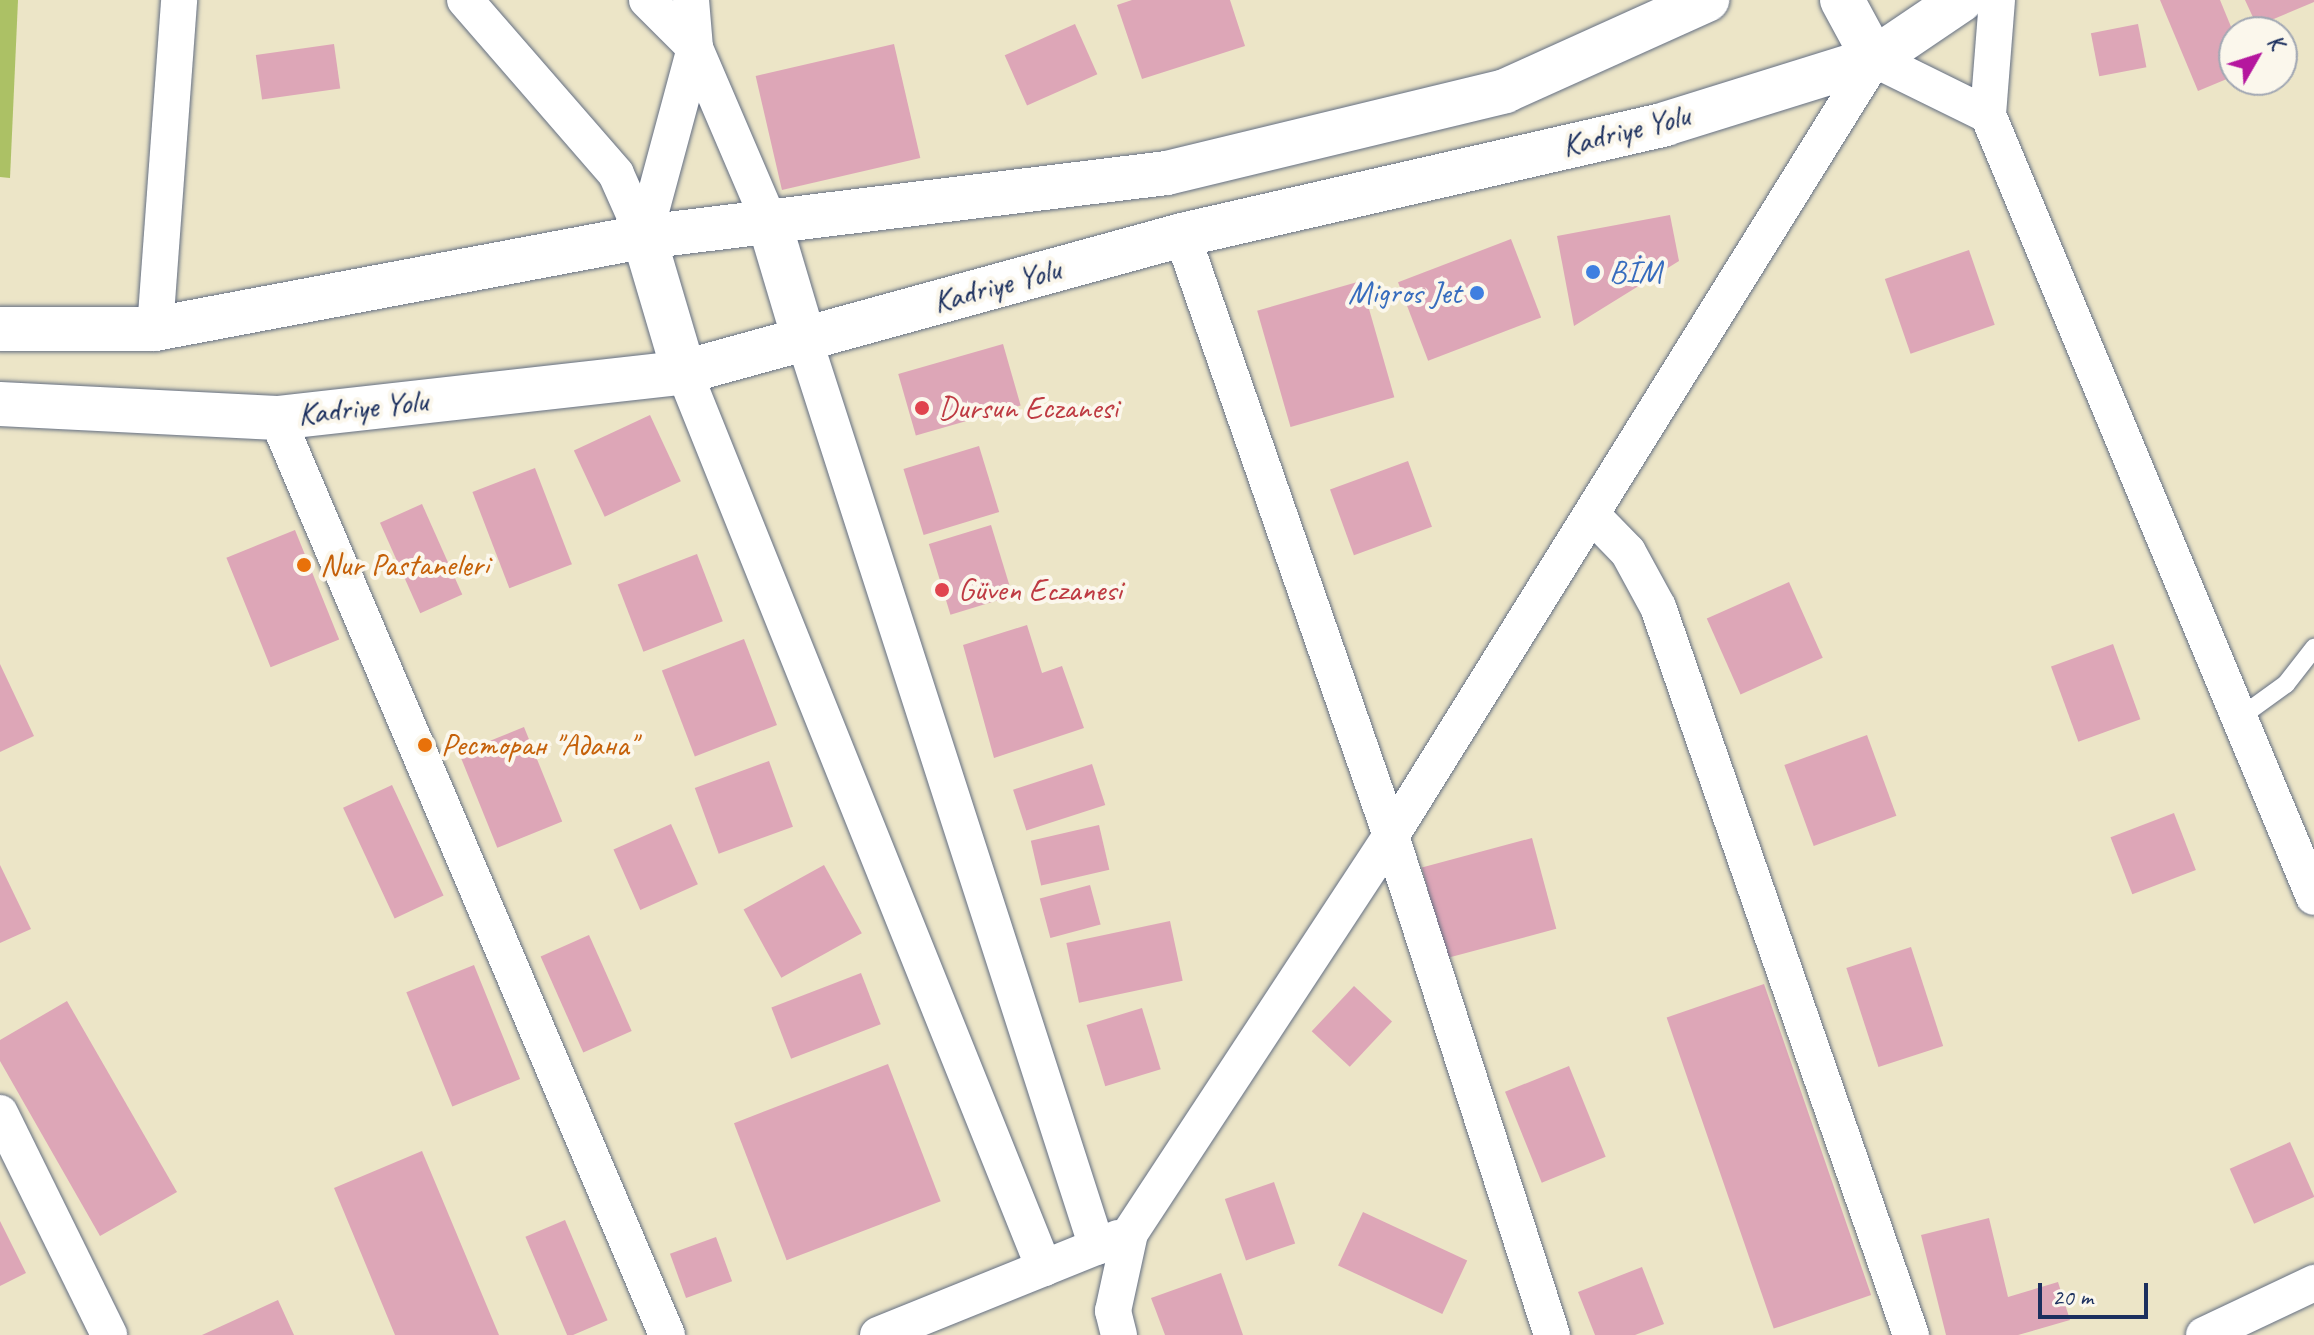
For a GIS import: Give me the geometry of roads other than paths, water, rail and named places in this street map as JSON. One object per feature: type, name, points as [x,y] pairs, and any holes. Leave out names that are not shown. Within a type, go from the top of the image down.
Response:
[{"type":"main road","points":[[0,329],[155,329],[644,237],[768,218],[1167,173],[1505,91],[1707,0]]},
{"type":"main road","points":[[1842,0],[1874,59]]},
{"type":"main road","name":"Kadriye Yolu","points":[[0,404],[277,418],[684,372],[1182,235],[1665,124],[1874,59],[1961,0]]},
{"type":"main road","points":[[768,218],[804,339]]},
{"type":"main road","points":[[644,237],[684,372]]},
{"type":"street","points":[[155,329],[179,0]]},
{"type":"street","points":[[465,0],[616,174],[644,237]]},
{"type":"street","points":[[647,0],[695,48]]},
{"type":"street","points":[[691,0],[695,48],[768,218]]},
{"type":"street","points":[[1997,0],[1988,115],[2314,897]]},
{"type":"street","points":[[644,237],[695,48]]},
{"type":"street","points":[[1119,1335],[1113,1311],[1130,1233],[1391,836],[1593,516],[1874,59],[1988,115]]},
{"type":"street","points":[[1182,235],[1391,836],[1552,1335]]},
{"type":"street","points":[[804,339],[1097,1247]]},
{"type":"street","points":[[684,372],[1044,1268]]},
{"type":"street","points":[[277,418],[667,1335]]},
{"type":"street","points":[[1593,516],[1628,552],[1658,607],[1911,1335]]},
{"type":"street","points":[[0,1113],[109,1335]]},
{"type":"street","points":[[878,1335],[1130,1233]]},
{"type":"street","points":[[2204,1335],[2314,1283]]},
{"type":"lane","points":[[2239,718],[2286,684],[2314,648]]},
{"type":"place","name":"BİM","points":[[1593,272]]},
{"type":"place","name":"Migros Jet","points":[[1477,293]]},
{"type":"place","name":"Dursun Eczanesi","points":[[922,408]]},
{"type":"place","name":"Nur Pastaneleri","points":[[304,565]]},
{"type":"place","name":"Güven Eczanesi","points":[[942,590]]},
{"type":"place","name":"Ресторан \"Адана\"","points":[[425,745]]}]
